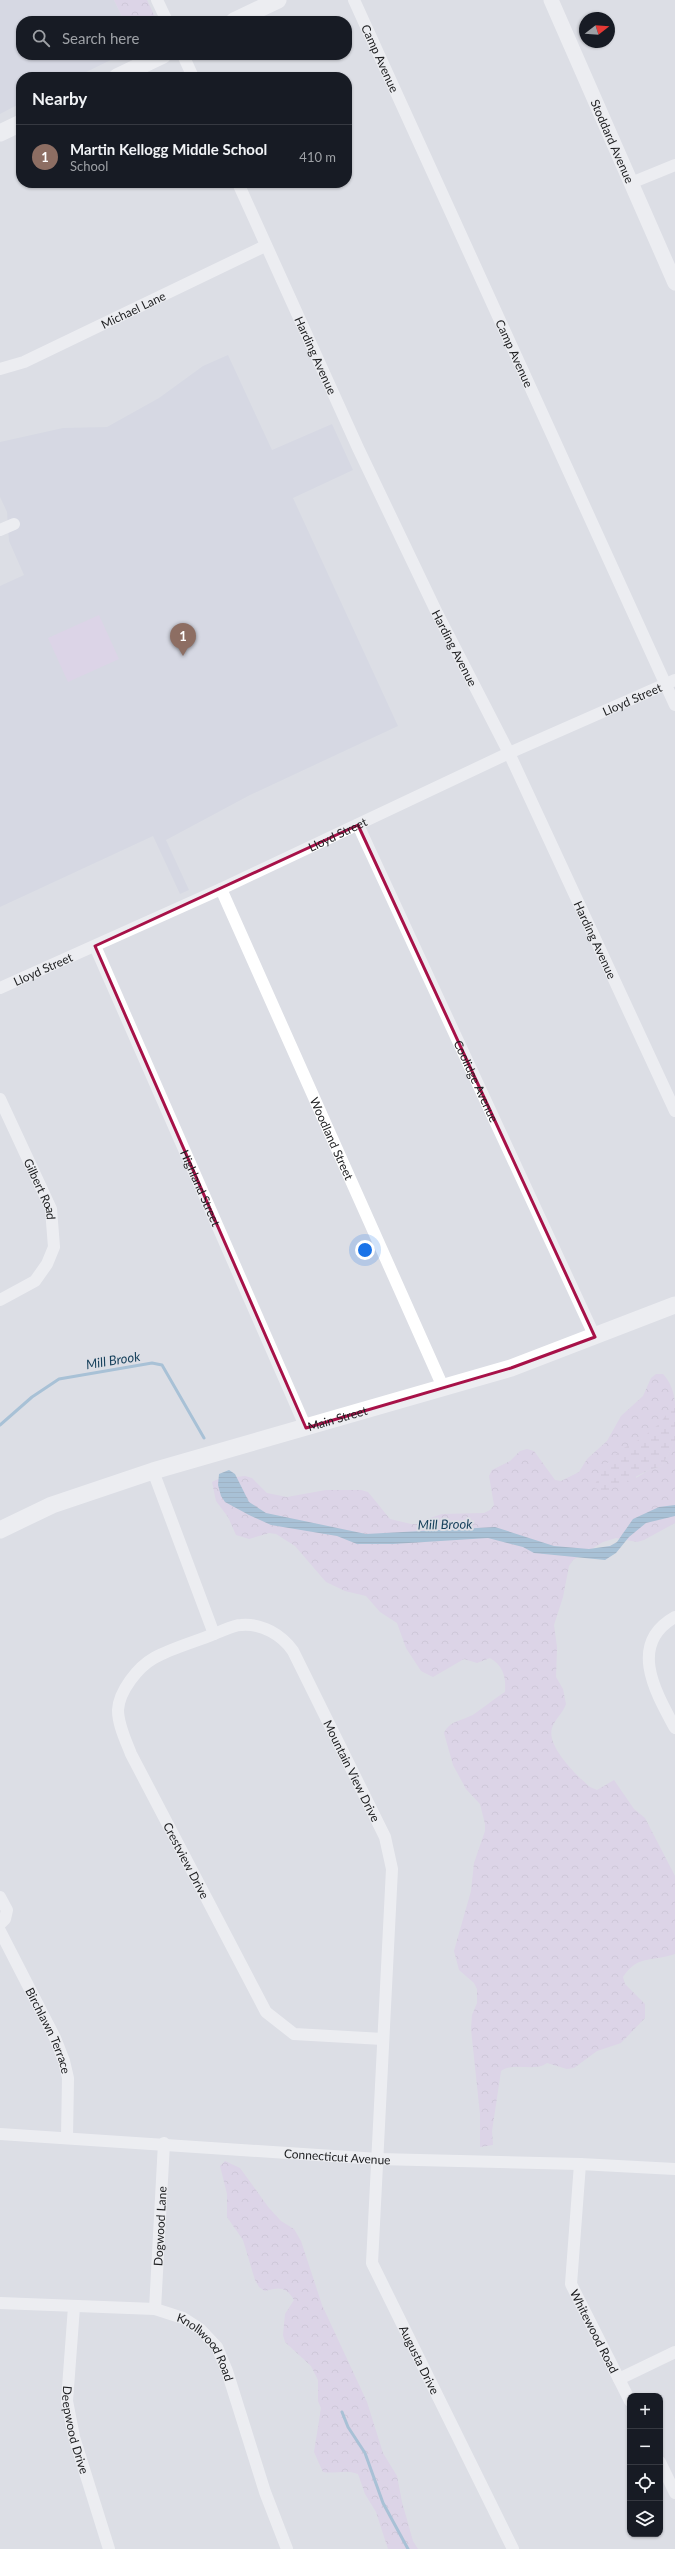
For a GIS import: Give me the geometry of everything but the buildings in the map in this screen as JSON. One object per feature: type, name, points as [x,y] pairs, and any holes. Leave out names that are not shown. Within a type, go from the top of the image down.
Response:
[{"type":"main road","points":[[244,16],[278,0]]},
{"type":"main road","points":[[127,72],[153,60]]},
{"type":"main road","points":[[0,133],[16,125]]},
{"type":"main road","name":"Main Street","points":[[0,1530],[52,1505],[153,1472],[511,1368],[675,1305]]},
{"type":"street","points":[[157,0],[165,16]]},
{"type":"street","name":"Camp Avenue","points":[[354,0],[670,682],[675,705]]},
{"type":"street","name":"Stoddard Avenue","points":[[551,0],[675,283]]},
{"type":"street","points":[[185,60],[191,72]]},
{"type":"street","points":[[631,183],[675,165]]},
{"type":"street","name":"Harding Avenue","points":[[240,188],[265,246],[437,613],[509,753],[675,1111]]},
{"type":"street","name":"Michael Lane","points":[[0,369],[24,362],[265,246]]},
{"type":"street","points":[[0,530],[14,524]]},
{"type":"street","name":"Lloyd Street","points":[[0,988],[222,889],[509,753],[670,682]]},
{"type":"street","name":"Coolidge Avenue","points":[[358,825],[595,1337]]},
{"type":"street","name":"Woodland Street","points":[[222,889],[443,1387]]},
{"type":"street","name":"Highland Street","points":[[96,946],[306,1428]]},
{"type":"street","name":"Gilbert Road","points":[[0,1099],[52,1217],[54,1247],[47,1264],[35,1281],[0,1300]]},
{"type":"street","points":[[153,1472],[214,1634]]},
{"type":"street","points":[[675,1617],[664,1623],[654,1639],[649,1656],[649,1672],[675,1728]]},
{"type":"street","name":"Mountain View Drive","points":[[214,1634],[241,1624],[260,1626],[284,1639],[293,1650],[385,1837],[392,1870],[378,2160]]},
{"type":"street","name":"Crestview Drive","points":[[214,1634],[153,1658],[139,1670],[124,1689],[118,1709],[122,1731],[131,1754],[266,2012],[294,2034],[383,2039]]},
{"type":"street","points":[[0,1897],[7,1910],[4,1919],[0,1924]]},
{"type":"street","name":"Birchlawn Terrace","points":[[0,1931],[55,2038],[64,2061],[68,2078],[67,2137]]},
{"type":"street","name":"Connecticut Avenue","points":[[0,2134],[164,2143],[378,2160],[580,2164],[675,2169]]},
{"type":"street","name":"Dogwood Lane","points":[[155,2309],[164,2143]]},
{"type":"street","name":"Augusta Drive","points":[[378,2160],[372,2263],[513,2549]]},
{"type":"street","name":"Whitewood Road","points":[[580,2164],[570,2284],[627,2395]]},
{"type":"street","name":"Knollwood Road","points":[[0,2303],[155,2309],[183,2318],[200,2329],[217,2346],[227,2371],[265,2492],[287,2549]]},
{"type":"street","name":"Deepwood Drive","points":[[74,2307],[67,2401],[74,2437],[108,2549]]},
{"type":"street","points":[[619,2379],[675,2352]]},
{"type":"street","points":[[661,2465],[675,2493]]},
{"type":"highlighted area","points":[[358,825],[595,1337],[511,1368],[306,1428],[95,946]]},
{"type":"shaded area","points":[[0,0],[114,0],[122,16],[16,16],[16,60],[111,60],[86,72],[16,72],[16,106],[0,114]]},
{"type":"shaded area","points":[[228,355],[272,450],[332,424],[353,470],[293,498],[398,726],[250,795],[166,840],[189,890],[180,894],[153,836],[0,907],[0,586],[24,575],[9,541],[7,512],[0,497],[0,442],[63,428],[107,427],[159,398],[203,366]]},
{"type":"green space","points":[[114,0],[147,0],[155,16],[122,16]]},
{"type":"green space","points":[[99,615],[119,659],[68,682],[48,638]]},
{"type":"green space","points":[[656,1374],[663,1374],[668,1380],[673,1392],[675,1405],[663,1421],[635,1443],[636,1478],[649,1470],[662,1466],[675,1441],[675,1523],[644,1540],[637,1542],[616,1538],[603,1542],[573,1560],[569,1566],[563,1597],[554,1625],[557,1647],[556,1677],[563,1689],[566,1704],[553,1725],[551,1735],[558,1752],[584,1782],[597,1790],[614,1780],[634,1809],[645,1818],[675,1876],[675,1954],[640,1962],[634,1965],[623,1977],[625,1984],[645,2004],[645,2018],[621,2043],[597,2051],[574,2068],[567,2069],[547,2063],[542,2066],[513,2067],[501,2071],[492,2131],[493,2145],[480,2147],[480,2114],[471,2029],[472,2015],[477,2003],[477,1989],[474,1983],[459,1970],[454,1951],[471,1891],[474,1863],[485,1831],[485,1824],[480,1804],[466,1789],[453,1765],[444,1733],[450,1725],[473,1715],[505,1692],[503,1673],[495,1661],[490,1658],[477,1663],[464,1659],[433,1677],[421,1671],[406,1648],[397,1623],[380,1612],[366,1596],[345,1591],[326,1582],[295,1546],[276,1534],[269,1533],[249,1539],[236,1535],[228,1517],[216,1501],[212,1482],[218,1479],[245,1476],[252,1478],[267,1493],[287,1497],[326,1490],[361,1490],[368,1492],[390,1519],[411,1524],[418,1524],[424,1520],[442,1514],[484,1513],[490,1510],[494,1505],[489,1476],[492,1470],[510,1461],[520,1451],[527,1449],[534,1451],[555,1480],[561,1481],[579,1472],[587,1459],[607,1441],[621,1416],[643,1396],[651,1378]]},
{"type":"green space","points":[[675,1404],[675,1441],[662,1466],[649,1470],[607,1491],[600,1491],[594,1487],[603,1467],[622,1449],[642,1438],[659,1424]]},
{"type":"green space","points":[[225,2161],[240,2168],[269,2208],[281,2221],[294,2229],[301,2241],[322,2305],[367,2402],[383,2453],[397,2476],[402,2502],[413,2541],[418,2549],[388,2549],[376,2512],[365,2494],[358,2474],[349,2472],[323,2472],[314,2452],[321,2408],[318,2401],[318,2380],[311,2366],[285,2342],[283,2335],[285,2314],[294,2300],[288,2292],[282,2289],[278,2288],[265,2291],[259,2287],[255,2280],[243,2240],[227,2217],[227,2194],[220,2166]]},
{"type":"water","points":[[229,1470],[235,1474],[249,1502],[266,1513],[366,1534],[495,1527],[554,1546],[589,1549],[610,1546],[617,1542],[633,1519],[659,1507],[675,1505],[675,1516],[646,1523],[629,1537],[616,1553],[605,1560],[534,1553],[523,1547],[488,1538],[393,1544],[357,1544],[337,1536],[271,1525],[225,1502],[221,1496],[218,1485],[219,1474]]},
{"type":"waterway","name":"Mill Brook","points":[[0,1425],[32,1397],[59,1379],[152,1363],[162,1365],[204,1438]]},
{"type":"waterway","points":[[342,2412],[348,2427],[365,2453],[383,2503],[408,2549]]},
{"type":"place","name":"Martin Kellogg Middle School","points":[[183,656]]}]
